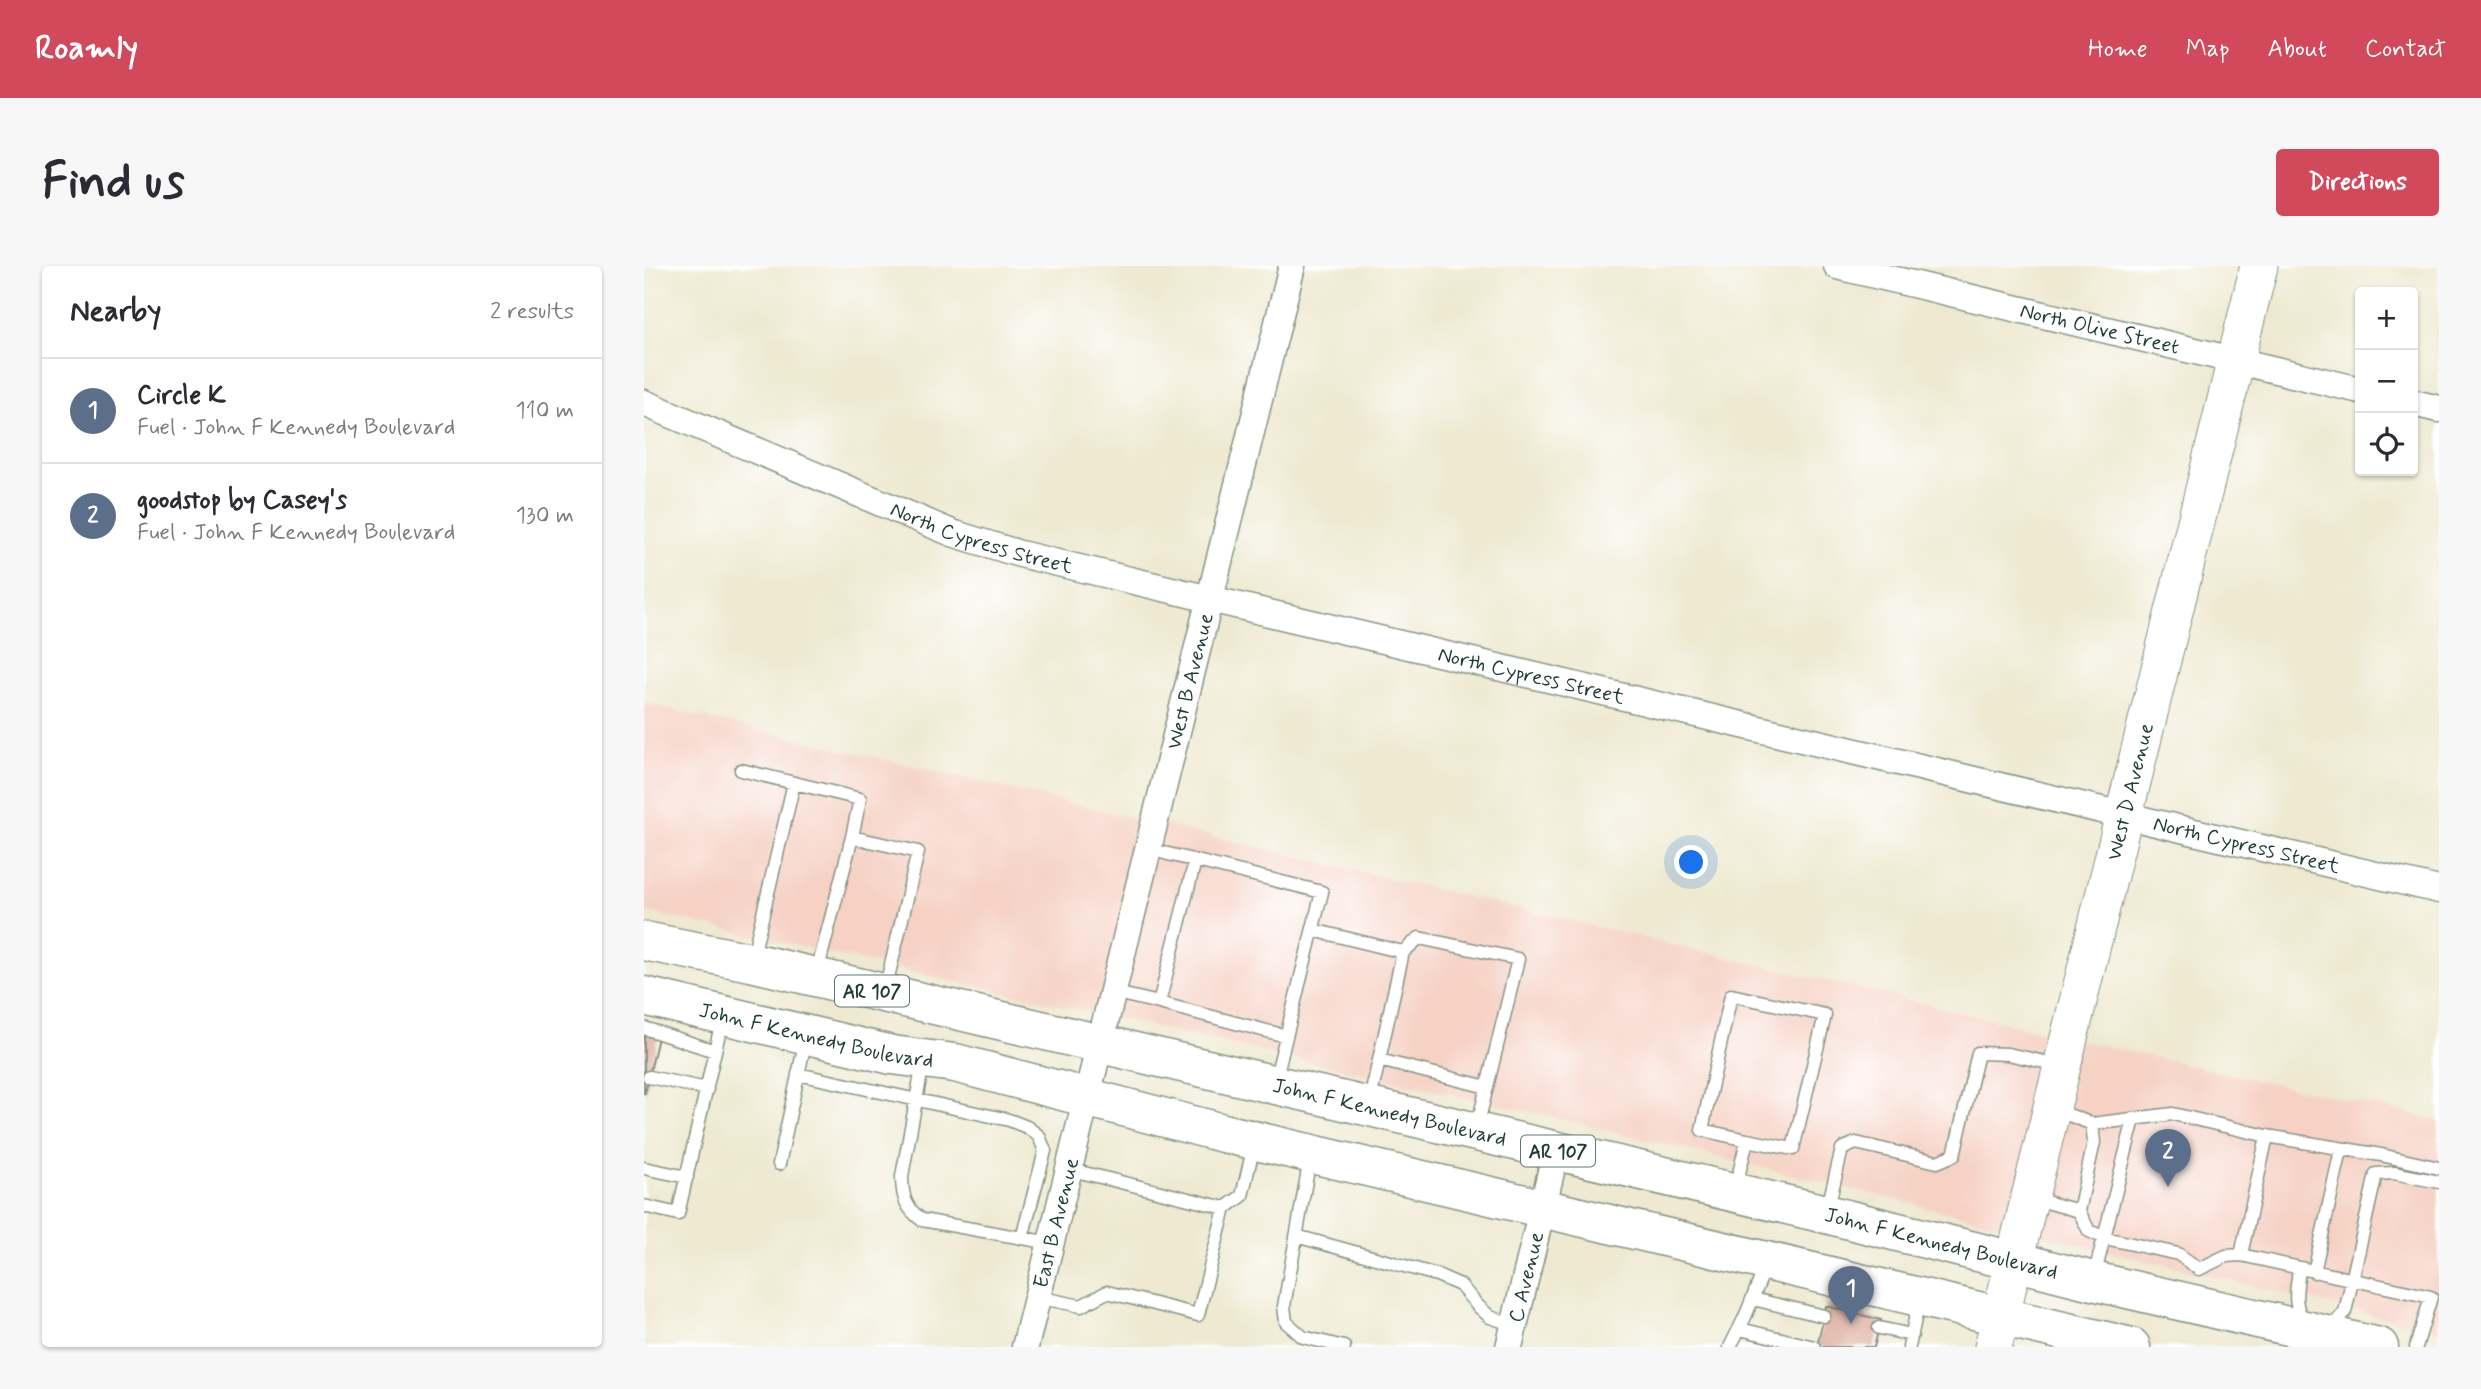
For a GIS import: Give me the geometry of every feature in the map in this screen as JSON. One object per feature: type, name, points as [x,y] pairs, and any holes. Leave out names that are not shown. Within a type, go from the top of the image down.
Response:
[{"type":"main road","name":"John F Kennedy Boulevard","points":[[644,941],[751,962],[1556,1150],[2093,1281],[2197,1285],[2315,1339],[2379,1347]]},
{"type":"main road","name":"John F Kennedy Boulevard","points":[[644,996],[719,1033],[807,1035],[892,1055],[956,1063],[1255,1141],[1920,1297],[1997,1332],[2131,1347]]},
{"type":"street","name":"West B Avenue","points":[[1086,1098],[1292,266]]},
{"type":"street","name":"North Olive Street","points":[[1838,266],[2355,389]]},
{"type":"street","name":"West D Avenue","points":[[1997,1332],[2259,266]]},
{"type":"street","name":"North Cypress Street","points":[[644,403],[952,533],[1020,554],[2439,890]]},
{"type":"street","points":[[2418,403],[2439,409]]},
{"type":"street","name":"East B Avenue","points":[[1025,1347],[1086,1098]]},
{"type":"street","name":"C Avenue","points":[[1512,1336],[1556,1150]]},
{"type":"lane","points":[[741,770],[860,799],[816,978]]},
{"type":"lane","points":[[751,962],[794,783]]},
{"type":"lane","points":[[852,837],[918,852],[884,994]]},
{"type":"lane","points":[[1148,849],[1322,892],[1274,1085]]},
{"type":"lane","points":[[1160,1003],[1195,861]]},
{"type":"lane","points":[[1313,930],[1403,952]]},
{"type":"lane","points":[[1368,1107],[1403,952],[1419,938],[1518,960],[1476,1132]]},
{"type":"lane","points":[[1112,992],[1286,1035]]},
{"type":"lane","points":[[1731,995],[1825,1015],[1793,1149],[1747,1140],[1702,1130],[1731,995]]},
{"type":"lane","points":[[644,1028],[719,1033],[678,1214],[644,1206]]},
{"type":"lane","points":[[779,1164],[807,1035]]},
{"type":"lane","points":[[1826,1214],[1842,1149],[1856,1143],[1937,1162],[1954,1155],[1978,1053],[2008,1054],[2062,1066]]},
{"type":"lane","points":[[924,1059],[902,1177],[902,1193],[909,1211],[922,1220],[1050,1243]]},
{"type":"lane","points":[[1379,1060],[1487,1087]]},
{"type":"lane","points":[[799,1074],[1009,1120],[1027,1127],[1039,1136],[1045,1151],[1022,1238]]},
{"type":"lane","points":[[649,1077],[706,1088]]},
{"type":"lane","points":[[2051,1108],[2092,1124],[2173,1114],[2267,1136],[2381,1155],[2439,1168]]},
{"type":"lane","points":[[2093,1281],[2134,1119]]},
{"type":"lane","points":[[2092,1124],[2094,1142],[2079,1211],[2089,1231],[2105,1238],[2178,1254],[2197,1285],[2226,1256],[2241,1255],[2350,1281],[2435,1292],[2416,1347]]},
{"type":"lane","points":[[2241,1255],[2267,1136]]},
{"type":"lane","points":[[1734,1193],[1747,1140]]},
{"type":"lane","points":[[1037,1297],[1081,1306],[1107,1292],[1198,1315],[1225,1208],[1242,1196],[1255,1141]]},
{"type":"lane","points":[[2314,1272],[2341,1150]]},
{"type":"lane","points":[[1310,1154],[1284,1306],[1286,1322],[1303,1337],[1345,1347]]},
{"type":"lane","points":[[644,1168],[687,1177]]},
{"type":"lane","points":[[1069,1169],[1225,1208]]},
{"type":"lane","points":[[2299,1269],[2296,1304],[2298,1314],[2315,1339],[2331,1329],[2345,1312],[2376,1174],[2394,1173],[2439,1182]]},
{"type":"lane","points":[[2029,1198],[2079,1211]]},
{"type":"lane","points":[[1296,1236],[1437,1275],[1460,1285],[1477,1306],[1512,1336]]},
{"type":"lane","points":[[1730,1347],[1768,1262]]},
{"type":"lane","points":[[1879,1328],[1911,1341],[1920,1297]]},
{"type":"lane","points":[[1753,1299],[1824,1317]]},
{"type":"lane","points":[[1740,1329],[1814,1347]]},
{"type":"shaded area","points":[[644,703],[2108,1047],[2439,1120],[2439,1331],[1561,1119],[644,911]]},
{"type":"building","points":[[644,1030],[659,1033],[645,1093],[644,1093]]},
{"type":"building","points":[[1826,1306],[1881,1320],[1874,1347],[1817,1347]]},
{"type":"place","name":"goodstop by Casey's","points":[[2168,1187]]},
{"type":"place","name":"Circle K","points":[[1851,1324]]}]
